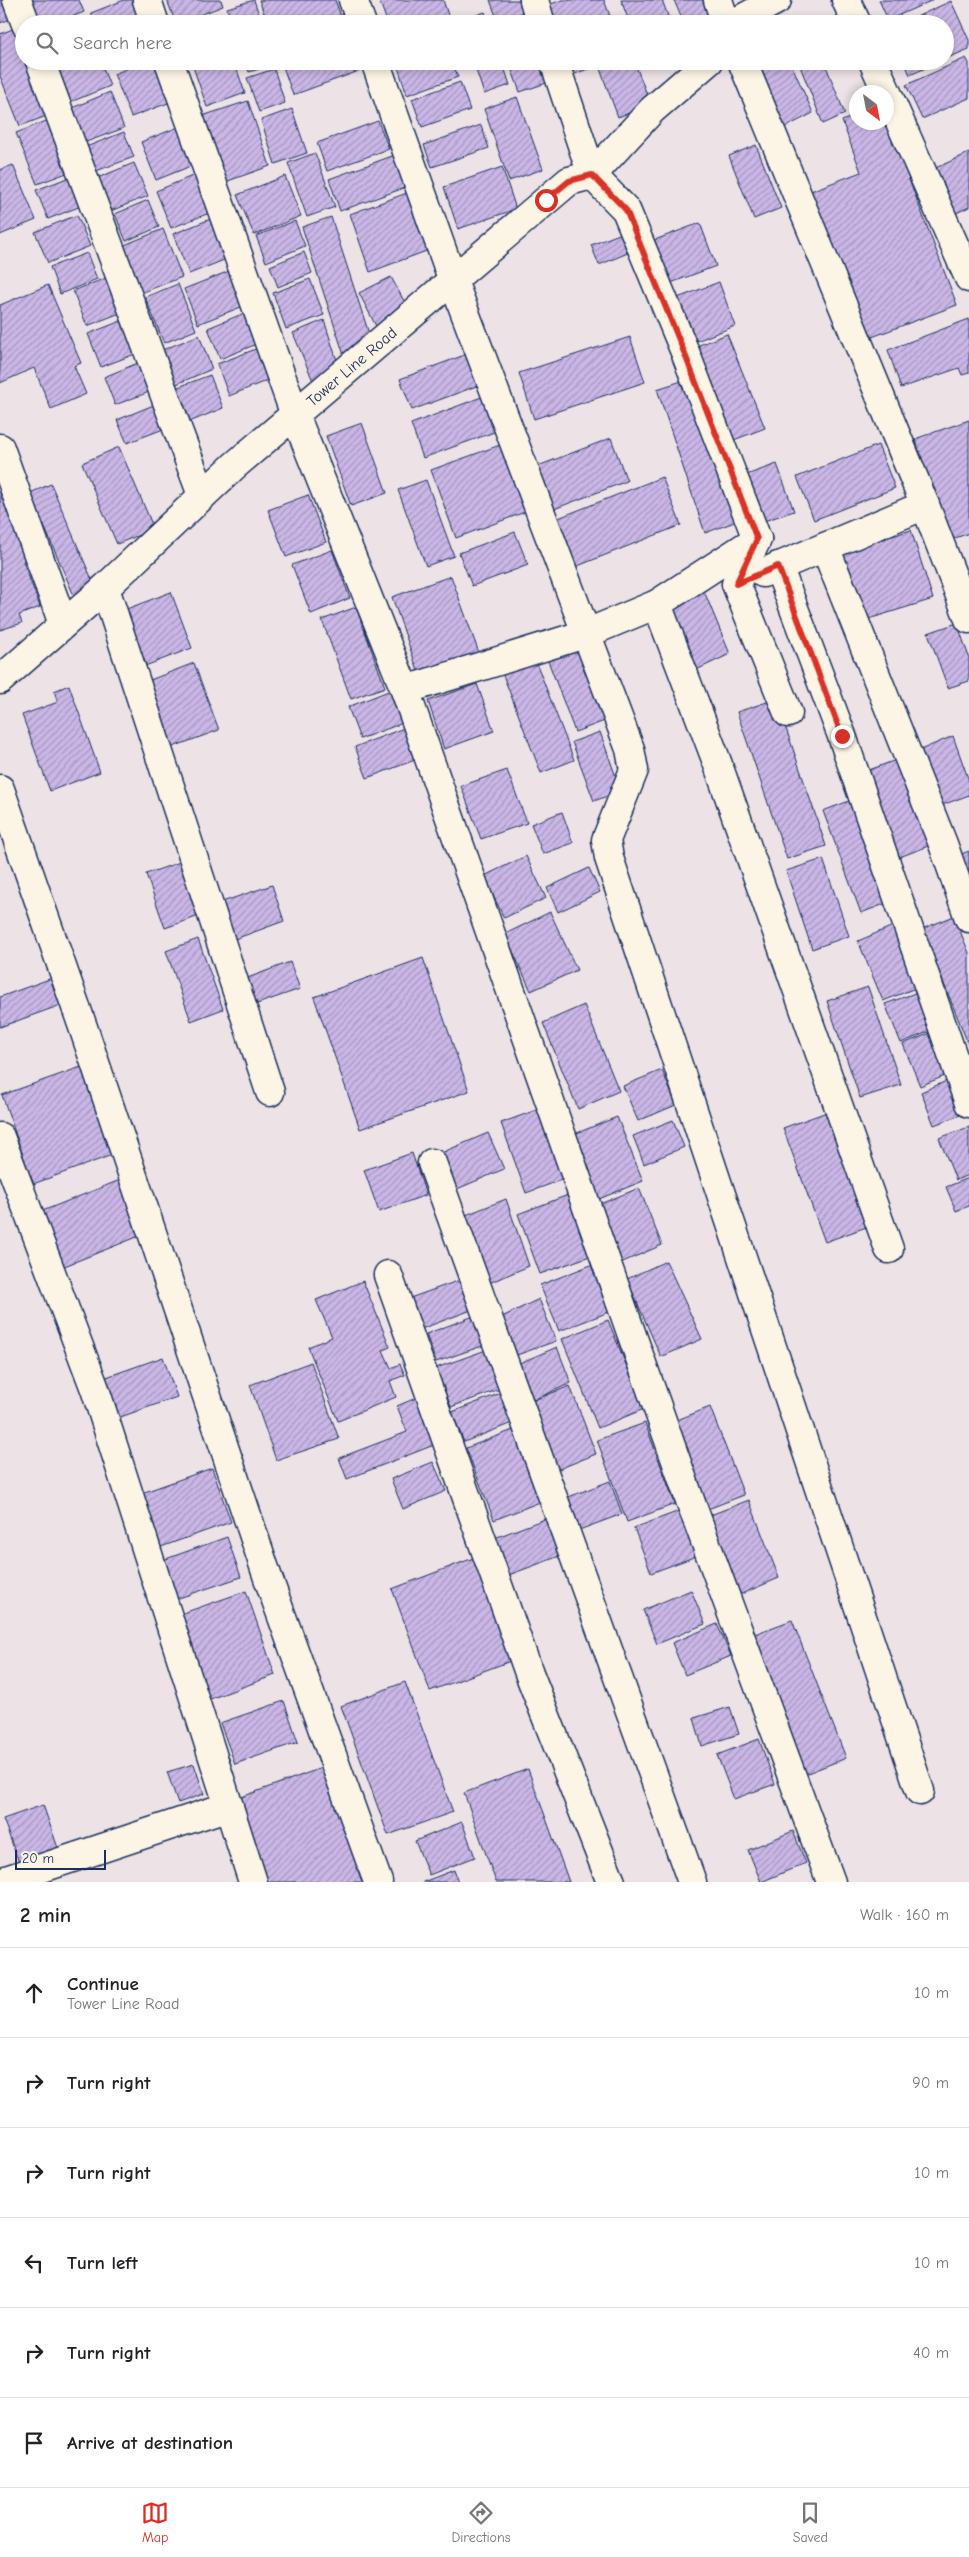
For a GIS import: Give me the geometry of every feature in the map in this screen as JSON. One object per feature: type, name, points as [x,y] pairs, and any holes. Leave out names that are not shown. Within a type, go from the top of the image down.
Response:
[{"type":"street","points":[[17,0],[23,15]]},
{"type":"street","points":[[147,0],[152,15]]},
{"type":"street","points":[[353,0],[359,15]]},
{"type":"street","points":[[534,0],[539,15]]},
{"type":"street","points":[[718,0],[723,15]]},
{"type":"street","points":[[749,15],[777,0]]},
{"type":"street","points":[[846,0],[853,15]]},
{"type":"street","points":[[43,70],[202,495]]},
{"type":"street","points":[[172,70],[295,415],[405,690],[691,1503],[831,1882]]},
{"type":"street","points":[[378,70],[453,281],[584,634],[630,749],[634,770],[606,840],[608,858],[920,1791]]},
{"type":"street","points":[[557,70],[592,175],[626,210],[757,539],[736,584],[788,712]]},
{"type":"street","points":[[592,175],[652,110],[698,70]]},
{"type":"street","points":[[746,70],[925,505],[969,619]]},
{"type":"street","points":[[877,70],[969,278]]},
{"type":"street","name":"Tower Line Road","points":[[0,680],[105,588],[202,495],[569,181],[592,175]]},
{"type":"street","points":[[0,448],[63,624]]},
{"type":"street","points":[[736,584],[925,505]]},
{"type":"street","points":[[405,690],[584,634],[657,604],[757,539]]},
{"type":"street","points":[[824,547],[940,835],[969,918]]},
{"type":"street","points":[[778,566],[842,736],[969,1103]]},
{"type":"street","points":[[105,588],[270,1092]]},
{"type":"street","points":[[657,604],[717,762],[889,1249]]},
{"type":"street","points":[[0,789],[84,1030],[268,1578],[378,1882]]},
{"type":"street","points":[[0,1137],[95,1388],[253,1882]]},
{"type":"street","points":[[432,1163],[692,1882]]},
{"type":"street","points":[[388,1274],[529,1673],[611,1882]]},
{"type":"street","points":[[0,1882],[229,1806]]},
{"type":"building","points":[[0,0],[6,0],[13,18],[0,23]]},
{"type":"building","points":[[24,0],[79,0],[84,12],[76,15],[30,15]]},
{"type":"building","points":[[124,0],[141,0],[147,15],[92,15],[91,13]]},
{"type":"building","points":[[167,0],[221,0],[223,6],[200,15],[173,15]]},
{"type":"building","points":[[254,0],[259,15],[229,15],[227,8]]},
{"type":"building","points":[[259,0],[335,0],[341,15],[265,15]]},
{"type":"building","points":[[379,0],[443,0],[448,15],[385,15]]},
{"type":"building","points":[[490,0],[528,0],[533,15],[496,15]]},
{"type":"building","points":[[562,0],[604,0],[610,15],[546,15],[543,7]]},
{"type":"building","points":[[621,0],[662,0],[668,15],[627,15]]},
{"type":"building","points":[[674,0],[704,0],[711,15],[680,15]]},
{"type":"building","points":[[879,0],[933,0],[899,15],[886,15]]},
{"type":"building","points":[[951,1],[969,40],[969,49],[954,55],[954,15],[921,15]]},
{"type":"building","points":[[15,28],[15,70],[35,70],[52,114],[20,126],[0,76],[0,34]]},
{"type":"building","points":[[966,58],[969,63],[969,98],[922,119],[906,85],[939,70],[954,70],[954,63]]},
{"type":"building","points":[[55,70],[104,70],[110,86],[68,103]]},
{"type":"building","points":[[124,70],[164,70],[176,100],[131,117],[114,74]]},
{"type":"building","points":[[194,70],[237,70],[245,93],[207,107]]},
{"type":"building","points":[[274,70],[285,103],[259,112],[247,78]]},
{"type":"building","points":[[284,70],[359,71],[293,95]]},
{"type":"building","points":[[399,70],[455,70],[458,77],[407,95]]},
{"type":"building","points":[[476,70],[505,70],[510,85],[484,94]]},
{"type":"building","points":[[512,70],[551,70],[555,80],[520,92]]},
{"type":"building","points":[[568,70],[585,70],[570,76]]},
{"type":"building","points":[[600,70],[637,70],[651,105],[618,117]]},
{"type":"building","points":[[762,70],[794,70],[813,113],[784,128]]},
{"type":"building","points":[[802,70],[828,70],[845,114],[823,124]]},
{"type":"building","points":[[908,70],[921,70],[910,75]]},
{"type":"building","points":[[460,82],[470,110],[422,127],[412,99]]},
{"type":"building","points":[[110,92],[124,128],[86,142],[72,108]]},
{"type":"building","points":[[517,97],[543,169],[509,181],[484,109]]},
{"type":"building","points":[[248,101],[270,166],[225,182],[202,116]]},
{"type":"building","points":[[292,109],[307,153],[275,164],[261,120]]},
{"type":"building","points":[[54,118],[75,170],[37,184],[16,133]]},
{"type":"building","points":[[849,118],[849,130],[890,130],[957,305],[864,340],[808,192],[861,172],[842,121]]},
{"type":"building","points":[[378,121],[389,149],[327,171],[317,143]]},
{"type":"building","points":[[186,124],[201,162],[156,180],[141,142]]},
{"type":"building","points":[[481,125],[489,148],[432,167],[424,145]]},
{"type":"building","points":[[124,132],[134,157],[96,171],[86,147]]},
{"type":"building","points":[[756,145],[781,208],[754,219],[729,156]]},
{"type":"building","points":[[406,151],[418,183],[340,211],[329,179]]},
{"type":"building","points":[[315,153],[335,207],[307,217],[288,163]]},
{"type":"building","points":[[969,153],[969,207],[952,215],[931,170]]},
{"type":"building","points":[[134,163],[148,196],[108,212],[95,179]]},
{"type":"building","points":[[13,165],[36,220],[0,235],[0,170]]},
{"type":"building","points":[[502,167],[516,209],[458,229],[444,187]]},
{"type":"building","points":[[202,172],[217,210],[171,228],[156,191]]},
{"type":"building","points":[[285,176],[301,216],[254,235],[237,195]]},
{"type":"building","points":[[70,177],[81,206],[48,219],[36,190]]},
{"type":"building","points":[[415,190],[437,247],[370,272],[350,214]]},
{"type":"building","points":[[148,200],[159,227],[126,241],[115,214]]},
{"type":"building","points":[[77,215],[90,246],[48,263],[35,232]]},
{"type":"building","points":[[218,216],[234,256],[189,274],[173,234]]},
{"type":"building","points":[[331,217],[373,346],[344,355],[302,227]]},
{"type":"building","points":[[295,221],[305,246],[266,262],[256,236]]},
{"type":"building","points":[[700,223],[716,266],[668,284],[652,241]]},
{"type":"building","points":[[163,229],[182,277],[141,293],[122,246]]},
{"type":"building","points":[[627,231],[635,250],[599,265],[591,245]]},
{"type":"building","points":[[304,252],[312,273],[278,287],[270,266]]},
{"type":"building","points":[[87,253],[97,279],[60,294],[50,267]]},
{"type":"building","points":[[237,268],[251,303],[198,324],[184,289]]},
{"type":"building","points":[[391,277],[410,312],[377,328],[359,293]]},
{"type":"building","points":[[106,278],[120,313],[87,326],[73,291]]},
{"type":"building","points":[[310,279],[324,315],[286,329],[273,293]]},
{"type":"building","points":[[719,282],[735,326],[691,343],[675,299]]},
{"type":"building","points":[[178,284],[196,330],[164,343],[145,297]]},
{"type":"building","points":[[48,285],[81,363],[74,366],[86,394],[51,409],[34,368],[0,383],[0,305]]},
{"type":"building","points":[[247,312],[259,343],[220,359],[208,328]]},
{"type":"building","points":[[969,319],[969,373],[962,375],[959,368],[901,388],[888,350]]},
{"type":"building","points":[[324,320],[340,370],[316,388],[293,333]]},
{"type":"building","points":[[121,321],[135,354],[101,367],[88,334]]},
{"type":"building","points":[[727,334],[765,428],[726,443],[689,349]]},
{"type":"building","points":[[199,335],[212,369],[174,385],[160,351]]},
{"type":"building","points":[[630,337],[645,382],[534,419],[519,373]]},
{"type":"building","points":[[261,347],[273,378],[229,396],[217,364]]},
{"type":"building","points":[[470,353],[482,384],[412,410],[400,379]]},
{"type":"building","points":[[138,363],[149,392],[115,405],[104,377]]},
{"type":"building","points":[[210,375],[223,408],[187,423],[173,389]]},
{"type":"building","points":[[691,378],[740,520],[705,533],[657,389]]},
{"type":"building","points":[[484,396],[497,431],[423,458],[411,424]]},
{"type":"building","points":[[156,404],[166,428],[127,443],[117,420]]},
{"type":"building","points":[[969,420],[969,533],[950,540],[915,439]]},
{"type":"building","points":[[362,423],[387,493],[351,506],[326,436]]},
{"type":"building","points":[[611,438],[627,481],[554,509],[538,466]]},
{"type":"building","points":[[500,445],[525,512],[456,538],[431,470]]},
{"type":"building","points":[[878,445],[895,488],[814,520],[797,477]]},
{"type":"building","points":[[119,447],[154,529],[117,544],[82,463]]},
{"type":"building","points":[[777,464],[794,511],[755,524],[738,478]]},
{"type":"building","points":[[0,475],[30,559],[23,561],[40,607],[19,615],[22,623],[0,630]]},
{"type":"building","points":[[662,477],[681,525],[575,567],[556,519]]},
{"type":"building","points":[[426,480],[454,556],[426,566],[398,490]]},
{"type":"building","points":[[51,484],[96,589],[75,598],[30,493]]},
{"type":"building","points":[[308,495],[326,542],[286,557],[268,510]]},
{"type":"building","points":[[911,530],[933,599],[859,622],[837,554]]},
{"type":"building","points":[[515,532],[528,565],[472,586],[459,553]]},
{"type":"building","points":[[332,550],[350,598],[311,614],[292,565]]},
{"type":"building","points":[[451,576],[479,653],[419,674],[392,597]]},
{"type":"building","points":[[704,591],[730,654],[692,672],[667,610]]},
{"type":"building","points":[[171,592],[192,648],[145,666],[124,610]]},
{"type":"building","points":[[356,607],[385,687],[351,699],[322,620]]},
{"type":"building","points":[[957,623],[969,657],[969,681],[948,688],[928,633]]},
{"type":"building","points":[[582,645],[610,719],[575,732],[547,658]]},
{"type":"building","points":[[536,662],[574,760],[541,773],[503,675]]},
{"type":"building","points":[[194,663],[219,730],[170,748],[145,682]]},
{"type":"building","points":[[477,684],[494,731],[444,749],[428,701]]},
{"type":"building","points":[[69,685],[100,772],[50,791],[22,715],[58,702],[54,691]]},
{"type":"building","points":[[396,688],[408,721],[360,739],[348,707]]},
{"type":"building","points":[[776,699],[826,846],[787,859],[737,712]]},
{"type":"building","points":[[404,728],[415,760],[367,778],[355,747]]},
{"type":"building","points":[[600,732],[621,791],[594,801],[572,742]]},
{"type":"building","points":[[953,736],[969,781],[969,795],[937,807],[918,751]]},
{"type":"building","points":[[896,760],[936,843],[897,858],[861,773]]},
{"type":"building","points":[[507,770],[527,823],[481,839],[461,786]]},
{"type":"building","points":[[857,798],[895,900],[861,913],[823,811]]},
{"type":"building","points":[[562,812],[573,843],[543,854],[531,824]]},
{"type":"building","points":[[969,851],[969,902],[954,857]]},
{"type":"building","points":[[526,856],[546,898],[504,918],[484,876]]},
{"type":"building","points":[[823,859],[849,936],[812,949],[786,871]]},
{"type":"building","points":[[183,861],[202,915],[165,928],[146,874]]},
{"type":"building","points":[[589,868],[600,892],[558,912],[547,888]]},
{"type":"building","points":[[272,885],[284,921],[235,939],[222,902]]},
{"type":"building","points":[[550,912],[577,970],[531,991],[505,934]]},
{"type":"building","points":[[954,916],[969,953],[969,1046],[922,929]]},
{"type":"building","points":[[893,926],[918,987],[883,1001],[858,941]]},
{"type":"building","points":[[198,939],[223,1009],[191,1021],[166,951]]},
{"type":"building","points":[[423,958],[469,1091],[360,1129],[314,997]]},
{"type":"building","points":[[290,962],[300,989],[254,1005],[245,979]]},
{"type":"building","points":[[52,978],[61,1005],[0,1027],[0,997]]},
{"type":"building","points":[[868,987],[901,1085],[860,1098],[827,1001]]},
{"type":"building","points":[[918,992],[933,1030],[901,1043],[885,1004]]},
{"type":"building","points":[[584,1005],[619,1091],[578,1109],[543,1023]]},
{"type":"building","points":[[936,1031],[952,1073],[920,1086],[903,1044]]},
{"type":"building","points":[[81,1067],[112,1155],[33,1184],[2,1095]]},
{"type":"building","points":[[662,1070],[676,1105],[638,1121],[623,1086]]},
{"type":"building","points":[[949,1080],[963,1114],[934,1125],[921,1092]]},
{"type":"building","points":[[539,1109],[564,1179],[526,1193],[501,1123]]},
{"type":"building","points":[[827,1112],[869,1226],[825,1242],[783,1128]]},
{"type":"building","points":[[617,1117],[643,1181],[594,1201],[567,1137]]},
{"type":"building","points":[[673,1120],[684,1147],[644,1164],[633,1136]]},
{"type":"building","points":[[969,1127],[969,1175],[956,1180],[939,1138]]},
{"type":"building","points":[[488,1133],[504,1169],[457,1189],[441,1153]]},
{"type":"building","points":[[412,1153],[426,1195],[379,1212],[364,1170]]},
{"type":"building","points":[[969,1178],[969,1206],[956,1211],[946,1187]]},
{"type":"building","points":[[120,1180],[142,1235],[57,1269],[35,1214]]},
{"type":"building","points":[[639,1188],[662,1245],[618,1264],[595,1206]]},
{"type":"building","points":[[568,1195],[590,1256],[540,1274],[518,1214]]},
{"type":"building","points":[[506,1199],[529,1266],[489,1283],[466,1215]]},
{"type":"building","points":[[666,1261],[702,1339],[661,1357],[627,1279]]},
{"type":"building","points":[[591,1265],[609,1312],[559,1331],[540,1285]]},
{"type":"building","points":[[463,1279],[474,1309],[421,1329],[410,1298]]},
{"type":"building","points":[[363,1281],[390,1347],[383,1350],[391,1368],[400,1364],[405,1375],[390,1381],[396,1397],[338,1421],[308,1347],[332,1337],[316,1300]]},
{"type":"building","points":[[539,1299],[556,1341],[514,1356],[502,1317]]},
{"type":"building","points":[[474,1316],[485,1345],[436,1362],[426,1334]]},
{"type":"building","points":[[608,1320],[644,1409],[598,1428],[562,1339]]},
{"type":"building","points":[[557,1347],[571,1383],[529,1402],[515,1365]]},
{"type":"building","points":[[486,1350],[500,1389],[451,1407],[436,1368]]},
{"type":"building","points":[[163,1357],[177,1397],[112,1420],[98,1380]]},
{"type":"building","points":[[311,1362],[339,1439],[276,1460],[250,1385]]},
{"type":"building","points":[[570,1386],[596,1454],[554,1471],[529,1402]]},
{"type":"building","points":[[501,1393],[512,1423],[464,1442],[452,1412]]},
{"type":"building","points":[[416,1398],[434,1445],[347,1479],[339,1458],[407,1432],[397,1406]]},
{"type":"building","points":[[710,1407],[744,1495],[700,1512],[667,1424]]},
{"type":"building","points":[[645,1423],[675,1504],[627,1522],[597,1440]]},
{"type":"building","points":[[513,1430],[540,1502],[494,1520],[466,1448]]},
{"type":"building","points":[[433,1462],[446,1491],[403,1509],[391,1479]]},
{"type":"building","points":[[212,1468],[231,1522],[158,1548],[139,1494]]},
{"type":"building","points":[[610,1481],[622,1514],[571,1533],[558,1501]]},
{"type":"building","points":[[749,1500],[779,1578],[739,1595],[708,1516]]},
{"type":"building","points":[[682,1510],[699,1555],[651,1573],[634,1528]]},
{"type":"building","points":[[550,1517],[565,1554],[506,1576],[492,1539]]},
{"type":"building","points":[[227,1537],[241,1577],[176,1599],[163,1560]]},
{"type":"building","points":[[476,1557],[513,1660],[430,1691],[392,1589]]},
{"type":"building","points":[[691,1590],[705,1624],[657,1644],[643,1610]]},
{"type":"building","points":[[246,1591],[275,1675],[202,1702],[172,1617]]},
{"type":"building","points":[[792,1620],[846,1758],[805,1774],[752,1635]]},
{"type":"building","points":[[717,1624],[731,1656],[685,1675],[672,1643]]},
{"type":"building","points":[[405,1682],[453,1812],[388,1835],[341,1706]]},
{"type":"building","points":[[284,1701],[298,1742],[235,1764],[220,1723]]},
{"type":"building","points":[[730,1707],[739,1734],[702,1746],[694,1718]]},
{"type":"building","points":[[759,1739],[775,1784],[734,1799],[717,1755]]},
{"type":"building","points":[[194,1764],[204,1794],[178,1803],[167,1772]]},
{"type":"building","points":[[327,1766],[367,1882],[266,1882],[236,1799]]},
{"type":"building","points":[[528,1769],[569,1882],[496,1882],[464,1793]]},
{"type":"building","points":[[43,1805],[59,1851],[20,1865],[3,1819]]},
{"type":"building","points":[[462,1822],[475,1857],[429,1875],[415,1841]]},
{"type":"building","points":[[793,1831],[806,1863],[761,1882],[748,1850]]},
{"type":"building","points":[[454,1870],[458,1882],[423,1882]]},
{"type":"route","points":[[546,200],[569,181],[592,175],[626,210],[757,539],[736,584],[778,566],[842,736]]}]
